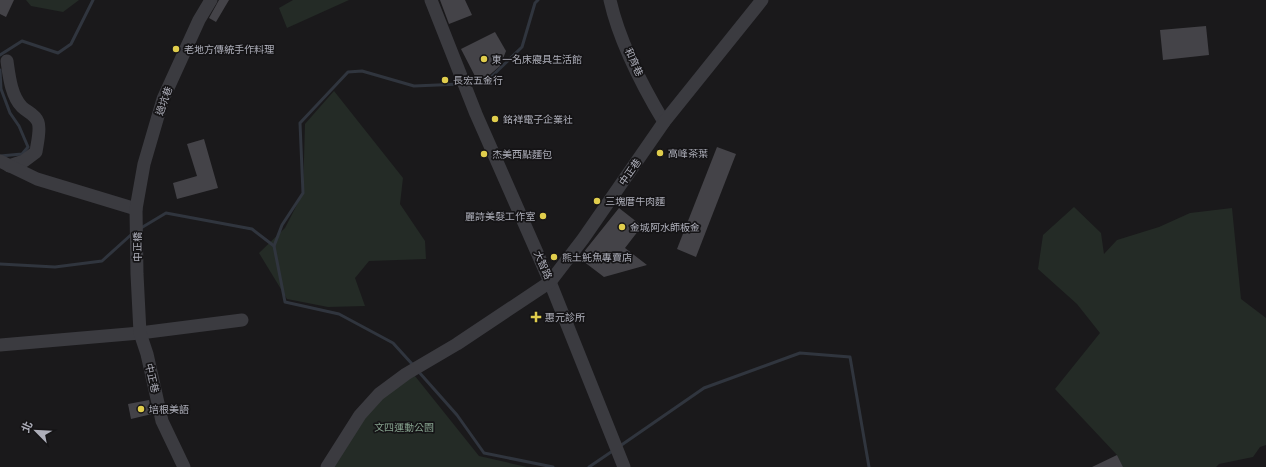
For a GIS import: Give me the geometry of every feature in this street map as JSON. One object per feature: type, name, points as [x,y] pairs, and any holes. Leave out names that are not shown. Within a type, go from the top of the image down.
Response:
[{"type":"street","name":"過坑巷","points":[[136,214],[144,164],[163,99],[199,20],[211,0]]},
{"type":"street","name":"大智路","points":[[431,0],[467,92],[550,282],[624,467]]},
{"type":"street","name":"和育巷","points":[[610,0],[614,18],[652,101],[664,122]]},
{"type":"street","name":"中正巷","points":[[327,467],[360,414],[379,394],[550,282],[583,239],[664,122],[762,0]]},
{"type":"street","points":[[5,163],[24,160],[36,152],[38,122],[34,116],[22,107],[17,100],[10,80],[7,60]]},
{"type":"street","points":[[5,163],[37,179],[136,214]]},
{"type":"street","name":"中正橋","points":[[136,214],[137,274]]},
{"type":"street","name":"中正巷","points":[[137,274],[140,333],[147,354],[162,421],[184,467]]},
{"type":"street","points":[[0,345],[140,333],[242,320]]},
{"type":"green space","points":[[26,0],[79,0],[63,12],[31,6]]},
{"type":"green space","points":[[293,0],[349,0],[287,28],[279,8]]},
{"type":"green space","points":[[334,91],[403,178],[400,204],[425,241],[426,259],[369,261],[355,278],[365,306],[328,307],[287,299],[259,253],[285,228],[303,193],[305,124]]},
{"type":"green space","points":[[1074,207],[1101,233],[1104,254],[1117,240],[1159,227],[1190,213],[1232,208],[1241,299],[1266,318],[1266,445],[1260,447],[1253,457],[1219,464],[1216,467],[1123,467],[1117,455],[1055,389],[1100,333],[1077,304],[1038,269],[1043,235]]},
{"type":"green space","name":"文四運動公園","points":[[411,371],[479,456],[527,467],[327,467],[360,415]]},
{"type":"building","points":[[0,0],[14,0],[6,17],[0,14]]},
{"type":"building","points":[[219,0],[229,0],[216,22],[209,18]]},
{"type":"building","points":[[440,0],[465,0],[472,15],[449,24]]},
{"type":"building","points":[[1206,26],[1209,55],[1163,60],[1160,30]]},
{"type":"building","name":"東一名床寢具生活館","points":[[495,32],[506,51],[500,66],[486,78],[478,82],[461,49]]},
{"type":"building","points":[[204,139],[218,188],[177,199],[173,183],[197,176],[187,144]]},
{"type":"building","points":[[717,147],[736,154],[696,257],[677,249]]},
{"type":"building","points":[[619,208],[642,226],[625,248],[647,265],[604,277],[579,258]]},
{"type":"building","name":"培根美語","points":[[149,400],[152,414],[131,419],[128,404]]},
{"type":"building","points":[[1117,455],[1123,467],[1092,467]]},
{"type":"waterway","points":[[0,55],[22,41],[58,53],[71,44],[93,0]]},
{"type":"waterway","points":[[468,83],[485,83],[522,47],[535,3],[538,0]]},
{"type":"waterway","points":[[0,70],[1,89],[10,113],[19,126],[28,147],[22,154],[0,156]]},
{"type":"waterway","points":[[274,246],[282,225],[303,193],[300,123],[348,72],[362,71],[414,86],[461,84]]},
{"type":"waterway","points":[[141,228],[166,213],[252,229],[274,246],[285,302],[339,314],[393,343],[413,365]]},
{"type":"waterway","points":[[0,264],[55,267],[102,261],[133,233]]},
{"type":"waterway","points":[[620,446],[704,388],[800,353],[850,357],[869,467]]},
{"type":"waterway","points":[[418,371],[457,415],[484,453],[553,467]]},
{"type":"waterway","points":[[589,467],[614,450]]},
{"type":"place","name":"老地方傳統手作料理","points":[[176,49]]},
{"type":"place","name":"東一名床寢具生活館","points":[[484,59]]},
{"type":"place","name":"長宏五金行","points":[[445,80]]},
{"type":"place","name":"銘祥電子企業社","points":[[495,119]]},
{"type":"place","name":"高峰茶葉","points":[[660,153]]},
{"type":"place","name":"杰美西點麵包","points":[[484,154]]},
{"type":"place","name":"三塊厝牛肉麵","points":[[597,201]]},
{"type":"place","name":"麗詩美髮工作室","points":[[543,216]]},
{"type":"place","name":"金城阿水師板金","points":[[622,227]]},
{"type":"place","name":"熊土魠魚專賣店","points":[[554,257]]},
{"type":"place","name":"惠元診所","points":[[536,317]]},
{"type":"place","name":"培根美語","points":[[141,409]]}]
